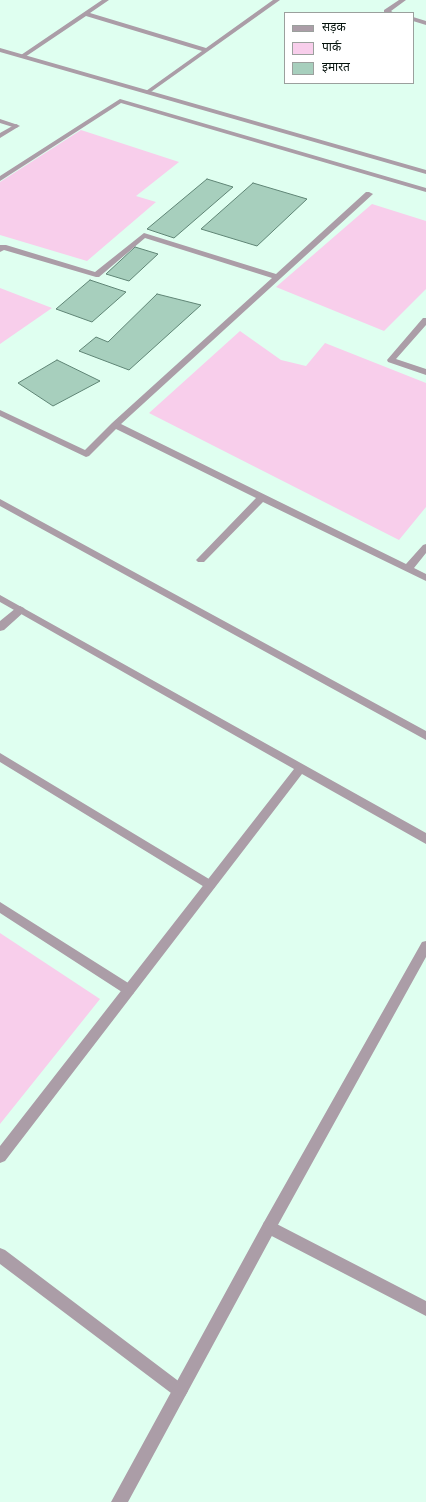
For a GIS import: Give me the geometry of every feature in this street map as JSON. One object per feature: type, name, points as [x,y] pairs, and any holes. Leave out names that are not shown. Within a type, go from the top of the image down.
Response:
[{"type":"street","points":[[23,56],[106,0]]},
{"type":"street","points":[[148,92],[277,0]]},
{"type":"street","points":[[389,12],[386,11],[403,0]]},
{"type":"street","points":[[86,14],[207,50]]},
{"type":"street","points":[[414,19],[426,23]]},
{"type":"street","points":[[0,50],[426,172]]},
{"type":"street","points":[[0,179],[120,101],[426,190]]},
{"type":"street","points":[[0,121],[16,126],[0,136]]},
{"type":"street","points":[[0,413],[86,454],[369,194]]},
{"type":"street","points":[[0,250],[3,247],[96,275],[144,235],[277,277]]},
{"type":"street","points":[[426,320],[391,360],[426,372]]},
{"type":"street","points":[[116,425],[426,578]]},
{"type":"street","points":[[201,560],[262,497]]},
{"type":"street","points":[[0,502],[426,736]]},
{"type":"street","points":[[407,569],[426,547]]},
{"type":"street","points":[[0,598],[426,839]]},
{"type":"street","points":[[0,627],[20,610]]},
{"type":"street","points":[[0,757],[210,886]]},
{"type":"street","points":[[0,1157],[301,768]]},
{"type":"street","points":[[0,908],[129,990]]},
{"type":"street","points":[[119,1502],[269,1227],[426,946]]},
{"type":"street","points":[[269,1227],[426,1309]]},
{"type":"street","points":[[0,1256],[180,1391]]},
{"type":"green space","points":[[81,130],[179,162],[136,196],[156,202],[87,261],[0,235],[0,182]]},
{"type":"green space","points":[[372,204],[426,221],[426,289],[384,331],[276,287]]},
{"type":"green space","points":[[0,288],[52,308],[0,344]]},
{"type":"green space","points":[[240,331],[281,360],[306,366],[325,343],[426,383],[426,507],[399,540],[149,413]]},
{"type":"green space","points":[[0,933],[100,999],[0,1124]]},
{"type":"building","points":[[207,179],[233,187],[174,238],[147,229]]},
{"type":"building","points":[[253,183],[307,199],[257,246],[201,229]]},
{"type":"building","points":[[135,247],[158,254],[129,281],[106,274]]},
{"type":"building","points":[[90,280],[126,292],[92,322],[56,309]]},
{"type":"building","points":[[157,294],[201,305],[129,370],[79,351],[96,337],[108,342]]},
{"type":"building","points":[[57,360],[100,381],[53,406],[18,383]]}]
